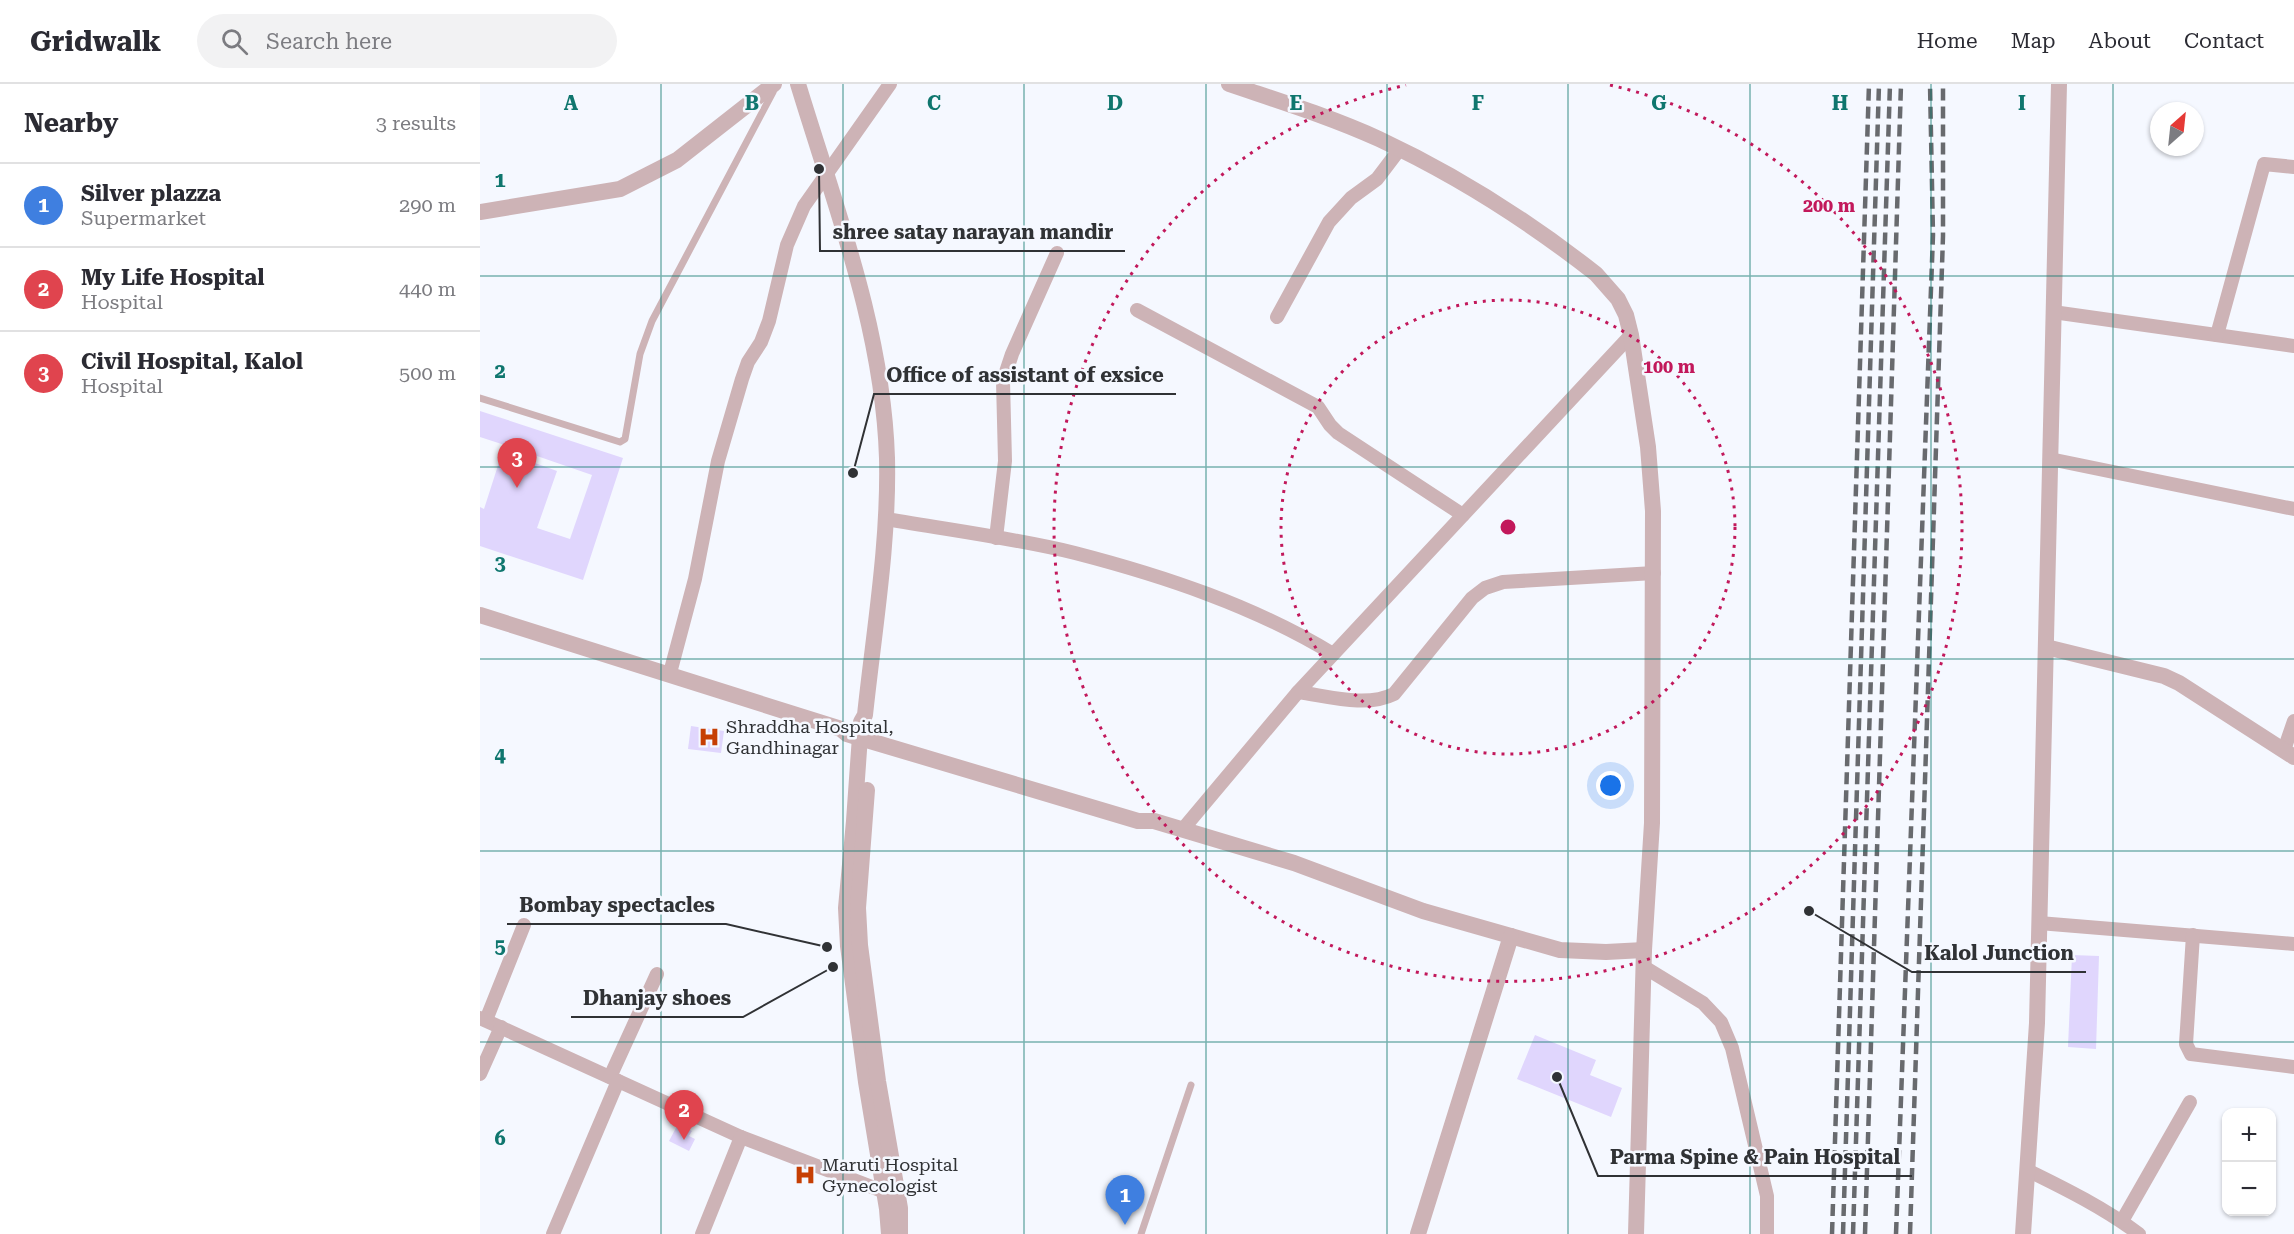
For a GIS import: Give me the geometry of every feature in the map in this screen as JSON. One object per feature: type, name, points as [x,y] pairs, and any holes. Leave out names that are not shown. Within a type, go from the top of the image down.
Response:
[{"type":"street","points":[[480,212],[621,189],[677,159],[776,84]]},
{"type":"street","points":[[798,84],[868,314],[877,365],[887,456],[887,519],[847,889],[847,927],[866,1082],[885,1192],[889,1234]]},
{"type":"street","points":[[670,673],[695,579],[718,461],[748,362],[761,342],[769,321],[787,245],[804,206],[890,84]]},
{"type":"street","points":[[1229,84],[1292,105],[1378,139],[1469,186],[1596,274],[1618,299],[1626,315],[1632,335],[1648,447],[1653,512],[1654,573],[1652,823],[1644,958],[1636,1234]]},
{"type":"street","points":[[2023,1234],[2037,1023],[2059,84]]},
{"type":"street","points":[[1277,317],[1329,222],[1351,198],[1377,178],[1399,150]]},
{"type":"street","points":[[2217,335],[2264,164],[2294,167]]},
{"type":"street","points":[[996,538],[1005,460],[1003,381],[1012,354],[1057,253]]},
{"type":"street","points":[[1137,310],[1318,407],[1330,425],[1338,432],[1463,515]]},
{"type":"street","points":[[2053,312],[2294,346]]},
{"type":"street","points":[[1182,830],[1298,692],[1632,335]]},
{"type":"street","points":[[2050,459],[2294,508]]},
{"type":"street","points":[[887,519],[1074,553],[1188,587],[1296,632],[1333,654]]},
{"type":"street","points":[[1298,692],[1368,701],[1382,700],[1394,694],[1473,598],[1485,588],[1503,582],[1654,573]]},
{"type":"street","points":[[480,615],[670,673],[841,729],[847,734],[865,730],[1138,821],[1154,821],[1294,863],[1423,911],[1560,950],[1606,952],[1644,958],[1703,1003],[1721,1022],[1732,1048],[1767,1196],[1767,1234]]},
{"type":"street","points":[[2046,647],[2164,676],[2179,683],[2289,753],[2294,721]]},
{"type":"street","points":[[865,730],[866,821],[858,908],[879,1081],[900,1208],[900,1234]]},
{"type":"street","points":[[2039,923],[2294,944]]},
{"type":"street","points":[[524,925],[483,1019],[741,1137],[885,1192]]},
{"type":"street","points":[[2193,935],[2186,1044],[2191,1053],[2294,1067]]},
{"type":"street","points":[[1418,1234],[1511,936]]},
{"type":"street","points":[[553,1234],[657,974]]},
{"type":"street","points":[[480,1074],[501,1027]]},
{"type":"street","points":[[2122,1221],[2190,1102]]},
{"type":"street","points":[[702,1234],[741,1137]]},
{"type":"street","points":[[2027,1170],[2069,1190],[2122,1221],[2139,1234]]},
{"type":"lane","points":[[480,398],[620,442],[625,439],[640,354],[652,321],[776,84]]},
{"type":"lane","points":[[1141,1234],[1191,1084]]},
{"type":"building","points":[[480,411],[623,458],[583,580],[480,546],[480,507],[484,509],[502,453],[526,461],[529,453],[480,437]],"holes":[[[537,456],[592,475],[570,539],[537,528],[557,471],[535,463]]]},
{"type":"building","points":[[691,726],[724,731],[721,753],[688,749]]},
{"type":"building","points":[[2072,955],[2099,956],[2096,1049],[2068,1047]]},
{"type":"building","points":[[1535,1035],[1596,1060],[1590,1075],[1622,1088],[1611,1117],[1517,1079]]},
{"type":"building","points":[[678,1124],[692,1131],[689,1136],[695,1139],[689,1151],[669,1141]]},
{"type":"railway","points":[[1832,1234],[1869,84]]},
{"type":"railway","points":[[1843,1234],[1879,84]]},
{"type":"railway","points":[[1853,1234],[1890,84]]},
{"type":"railway","points":[[1865,1234],[1901,84]]},
{"type":"railway","points":[[1896,1234],[1933,235],[1930,84]]},
{"type":"railway","points":[[1910,1234],[1943,236],[1943,84]]},
{"type":"place","name":"shree satay narayan mandir","points":[[819,169]]},
{"type":"place","name":"Office of assistant of exsice","points":[[853,473]]},
{"type":"place","name":"Civil Hospital, Kalol","points":[[517,488]]},
{"type":"place","name":"Shraddha Hospital, Gandhinagar","points":[[709,737]]},
{"type":"place","name":"Kalol Junction","points":[[1809,911]]},
{"type":"place","name":"Bombay spectacles","points":[[827,947]]},
{"type":"place","name":"Dhanjay shoes","points":[[833,967]]},
{"type":"place","name":"Parma Spine & Pain Hospital","points":[[1557,1077]]},
{"type":"place","name":"My Life Hospital","points":[[684,1140]]},
{"type":"place","name":"Maruti Hospital Gynecologist","points":[[805,1175]]},
{"type":"place","name":"Silver plazza","points":[[1125,1225]]}]
